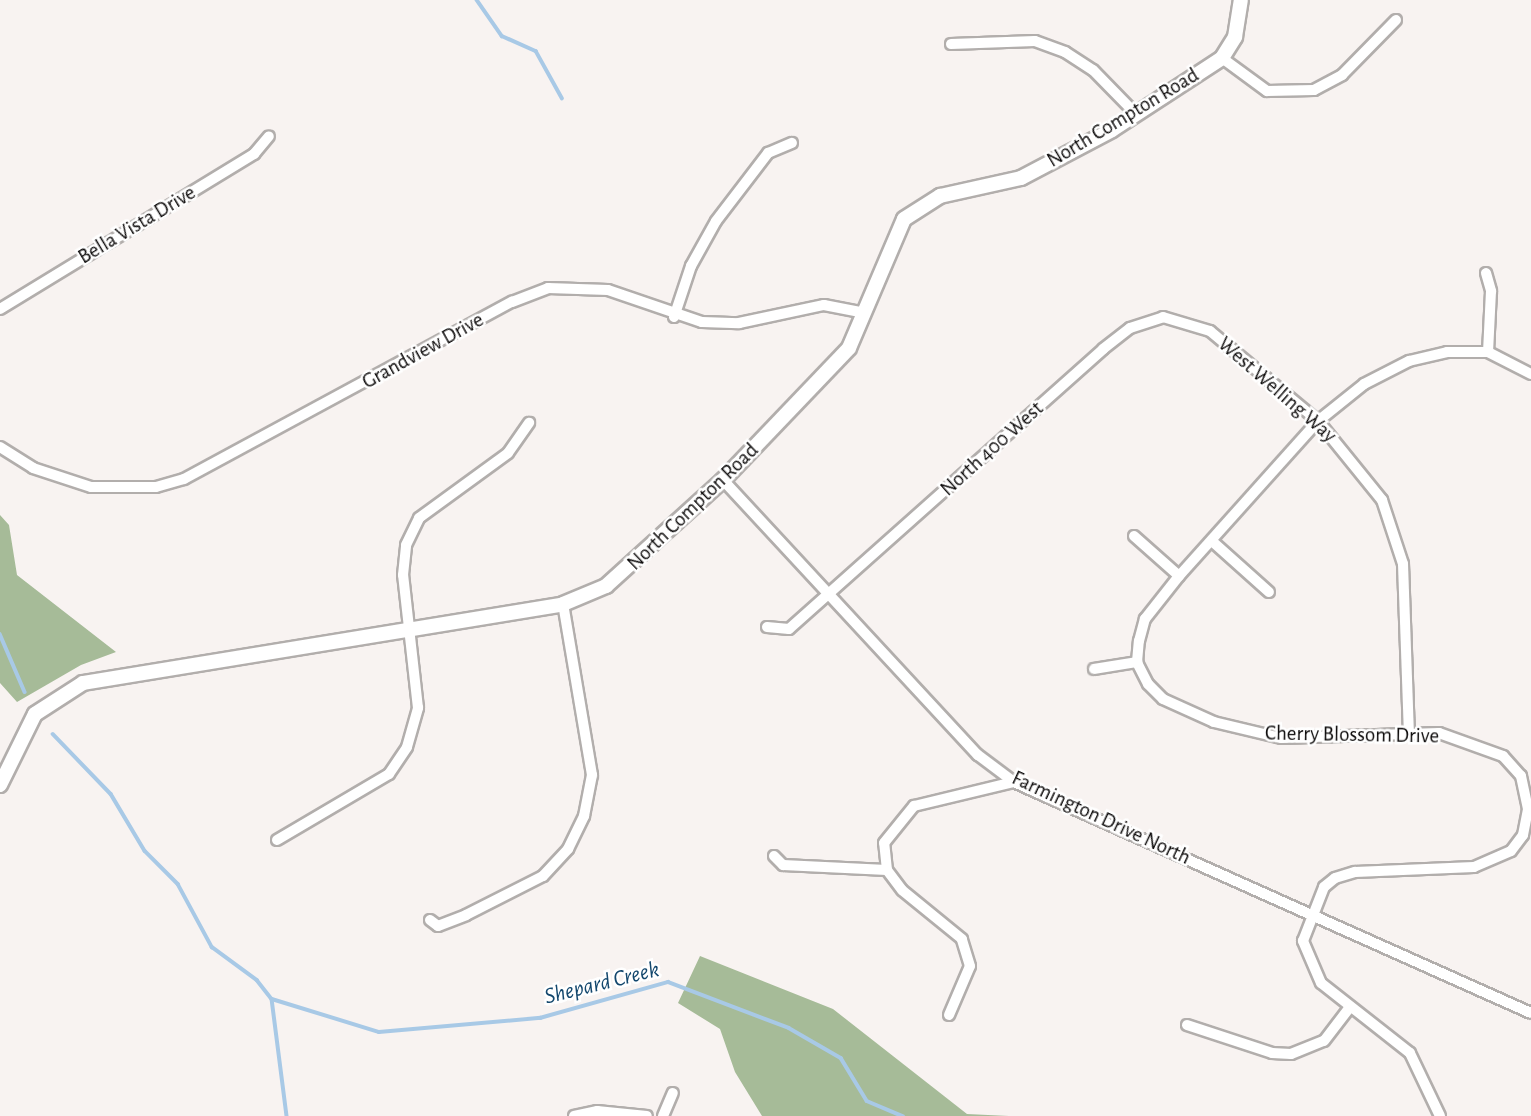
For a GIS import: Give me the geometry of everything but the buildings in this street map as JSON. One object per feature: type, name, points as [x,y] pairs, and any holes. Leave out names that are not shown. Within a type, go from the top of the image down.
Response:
[{"type":"street","name":"North Compton Road","points":[[0,785],[36,714],[83,682],[563,604],[626,573],[723,481],[849,348],[865,313],[892,237],[920,205],[1021,178],[1136,114],[1222,58],[1235,37],[1241,0]]},
{"type":"street","points":[[1222,58],[1267,91],[1314,90],[1342,75],[1396,20]]},
{"type":"street","points":[[951,44],[1035,41],[1065,52],[1093,69],[1136,114]]},
{"type":"street","name":"Bella Vista Drive","points":[[0,309],[254,154],[269,136]]},
{"type":"street","points":[[674,317],[691,266],[716,221],[768,153],[792,143]]},
{"type":"street","points":[[1486,273],[1491,291],[1488,352]]},
{"type":"street","name":"Grandview Drive","points":[[0,447],[60,479],[91,487],[156,487],[217,465],[512,302],[548,288],[608,290],[674,317],[739,323],[824,305],[865,313]]},
{"type":"street","name":"West Welling Way","points":[[1163,317],[1210,331],[1318,421],[1359,465],[1396,535],[1403,564],[1409,734]]},
{"type":"street","name":"North 400 West","points":[[767,627],[789,629],[830,596],[1103,349],[1130,328],[1163,317]]},
{"type":"street","points":[[1094,669],[1137,662],[1144,619],[1179,576],[1213,542],[1318,421],[1364,384],[1409,361],[1447,352],[1488,352],[1531,373]]},
{"type":"street","points":[[277,840],[389,774],[407,747],[418,708],[412,628],[403,575],[407,545],[419,518],[508,453],[529,423]]},
{"type":"street","name":"Farmington Drive North","points":[[723,481],[978,755],[1014,782],[1531,1013]]},
{"type":"street","points":[[1134,537],[1179,576]]},
{"type":"street","points":[[1213,542],[1269,592]]},
{"type":"street","points":[[430,920],[438,926],[466,915],[543,876],[568,849],[584,816],[592,775],[563,604]]},
{"type":"street","name":"Cherry Blossom Drive","points":[[1137,662],[1148,684],[1163,699],[1248,733],[1280,738],[1439,733],[1503,756],[1521,776],[1528,809],[1527,837],[1495,862],[1474,867],[1355,872],[1335,878],[1312,913]]},
{"type":"street","points":[[949,1015],[970,966],[962,939],[902,890],[887,870],[884,843],[914,806],[1014,782]]},
{"type":"street","points":[[775,856],[783,865],[887,870]]},
{"type":"street","points":[[1312,913],[1303,942],[1309,964],[1321,983],[1410,1053],[1440,1116]]},
{"type":"street","points":[[1187,1025],[1272,1053],[1290,1054],[1324,1041],[1350,1007]]},
{"type":"street","points":[[663,1116],[673,1093]]},
{"type":"street","points":[[574,1116],[597,1111],[647,1116]]},
{"type":"green space","points":[[0,515],[9,525],[17,575],[116,652],[81,665],[17,702],[0,683]]},
{"type":"green space","points":[[700,956],[833,1009],[967,1114],[1009,1116],[762,1116],[735,1072],[720,1029],[678,1003]]},
{"type":"waterway","points":[[477,0],[502,36],[536,51],[562,98]]},
{"type":"waterway","name":"Shepard Creek","points":[[0,634],[25,692]]},
{"type":"waterway","name":"Shepard Creek","points":[[53,734],[111,794],[145,851],[178,884],[212,947],[257,980],[272,999],[287,1116]]},
{"type":"waterway","name":"Shepard Creek","points":[[272,999],[379,1032],[540,1018],[668,982],[789,1028],[841,1058],[867,1101],[903,1116]]}]
